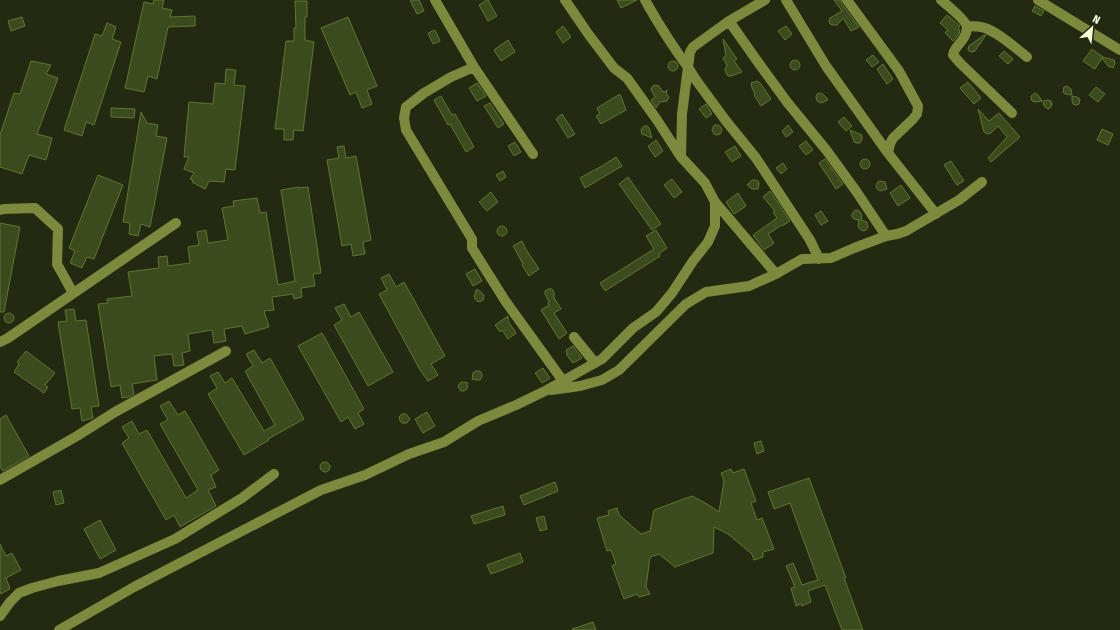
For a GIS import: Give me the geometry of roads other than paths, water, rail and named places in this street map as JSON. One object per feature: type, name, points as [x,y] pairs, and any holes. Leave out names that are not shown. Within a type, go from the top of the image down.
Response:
[{"type":"street","points":[[435,0],[474,67],[533,154]]},
{"type":"street","points":[[565,0],[614,68],[627,78],[681,157],[705,183],[715,202],[776,274]]},
{"type":"street","points":[[644,0],[658,24],[709,98],[760,164],[810,240],[819,258]]},
{"type":"street","points":[[681,157],[682,114],[690,52],[693,47],[729,21],[765,0]]},
{"type":"street","points":[[786,0],[826,66],[888,153],[936,214]]},
{"type":"street","points":[[847,0],[899,70],[918,106],[917,114],[893,138],[888,153]]},
{"type":"street","points":[[941,0],[967,26]]},
{"type":"street","points":[[1038,0],[1120,50]]},
{"type":"street","points":[[729,21],[787,102],[827,151],[886,236]]},
{"type":"street","points":[[967,26],[986,28],[998,34],[1027,57]]},
{"type":"street","points":[[967,26],[963,39],[954,50],[953,54],[960,63],[1012,113]]},
{"type":"street","points":[[474,67],[451,77],[424,93],[406,107],[404,118],[406,130],[472,239],[472,248],[506,302],[563,381]]},
{"type":"street","points":[[545,391],[580,386],[602,380],[619,370],[686,304],[706,292],[749,286],[776,274],[802,259],[831,258],[886,236],[906,231],[959,200],[982,182]]},
{"type":"street","points":[[59,630],[134,587],[321,490],[365,475],[409,454],[444,442],[478,421],[545,391],[602,358],[633,328],[656,312],[672,293],[693,261],[708,242],[715,226],[715,202]]},
{"type":"street","points":[[0,210],[35,208],[58,229],[57,264],[73,293]]},
{"type":"street","points":[[0,342],[176,223]]},
{"type":"street","points":[[574,337],[595,362]]},
{"type":"street","points":[[0,480],[77,436],[115,412],[226,351]]},
{"type":"street","points":[[0,616],[10,602],[19,593],[58,581],[99,573],[175,540],[242,498],[274,474]]}]
